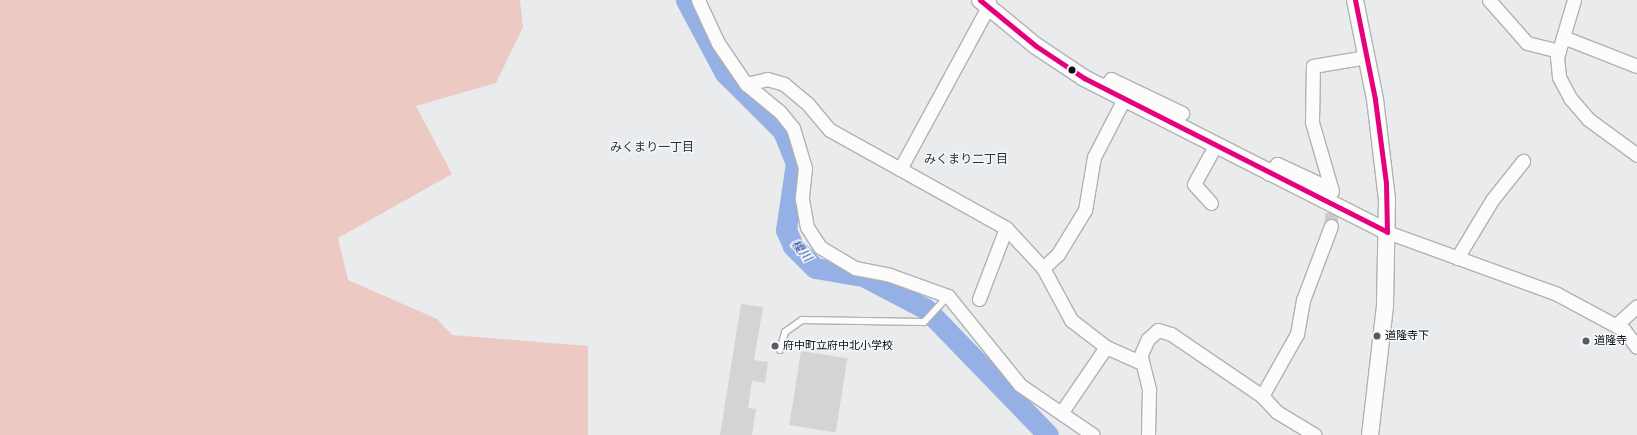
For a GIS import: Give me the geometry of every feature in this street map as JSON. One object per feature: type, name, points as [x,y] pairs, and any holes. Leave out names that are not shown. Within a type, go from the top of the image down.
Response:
[{"type":"street","points":[[698,0],[718,43],[746,84],[780,112],[793,128],[805,168],[802,199],[807,227],[820,247],[855,268],[890,275],[948,296],[1020,385],[1093,435]]},
{"type":"street","points":[[1355,0],[1366,57],[1386,183],[1387,232],[1385,306],[1370,435]]},
{"type":"street","points":[[1490,0],[1527,43],[1559,51]]},
{"type":"street","points":[[1574,0],[1559,51],[1559,77],[1570,98],[1588,119],[1637,155]]},
{"type":"street","points":[[900,169],[986,2],[1052,58],[1104,89],[1269,174],[1387,232],[1558,294],[1624,330],[1637,347]]},
{"type":"street","points":[[1563,37],[1637,66]]},
{"type":"street","points":[[1269,174],[1277,164],[1332,190],[1312,122],[1313,66],[1366,57]]},
{"type":"street","points":[[746,84],[766,79],[784,84],[807,103],[830,130],[1006,228],[1043,268],[1071,320],[1106,347],[1133,361],[1141,357]]},
{"type":"street","points":[[1104,89],[1111,79],[1182,113]]},
{"type":"street","points":[[1043,268],[1063,247],[1085,210],[1094,157],[1124,99]]},
{"type":"street","points":[[1211,203],[1194,184],[1215,146]]},
{"type":"street","points":[[1457,258],[1492,200],[1523,161]]},
{"type":"street","points":[[1262,396],[1297,334],[1303,300],[1331,226]]},
{"type":"street","points":[[979,299],[1006,228]]},
{"type":"street","points":[[1616,325],[1637,306]]},
{"type":"street","points":[[1148,435],[1149,390],[1141,357],[1148,339],[1158,330],[1171,334],[1262,396],[1277,412],[1315,435]]},
{"type":"street","points":[[1061,413],[1106,347]]},
{"type":"lane","points":[[780,350],[785,332],[802,320],[924,322],[948,296]]},
{"type":"shaded area","points":[[0,0],[520,0],[523,27],[496,83],[416,106],[452,174],[338,238],[348,280],[437,319],[452,335],[588,346],[588,435],[0,435]]},
{"type":"building","points":[[741,304],[763,307],[754,360],[768,362],[765,383],[752,381],[748,408],[756,409],[752,435],[720,435]]},
{"type":"building","points":[[801,351],[847,358],[836,432],[789,425]]},
{"type":"waterway","name":"榎川","points":[[686,0],[725,73],[783,131],[796,163],[786,230],[793,246],[815,268],[863,276],[926,309],[1048,435]]},
{"type":"tunnel","points":[[1331,226],[1333,197]]},
{"type":"transit line","points":[[980,0],[1036,46],[1084,78],[1387,232],[1386,183],[1375,99],[1355,0]]},
{"type":"place","name":"道隆寺下","points":[[1377,336]]},
{"type":"place","name":"道隆寺","points":[[1586,341]]},
{"type":"place","name":"府中町立府中北小学校","points":[[775,346]]},
{"type":"district","name":"みくまり一丁目","points":[[652,148]]},
{"type":"district","name":"みくまり二丁目","points":[[966,160]]}]
